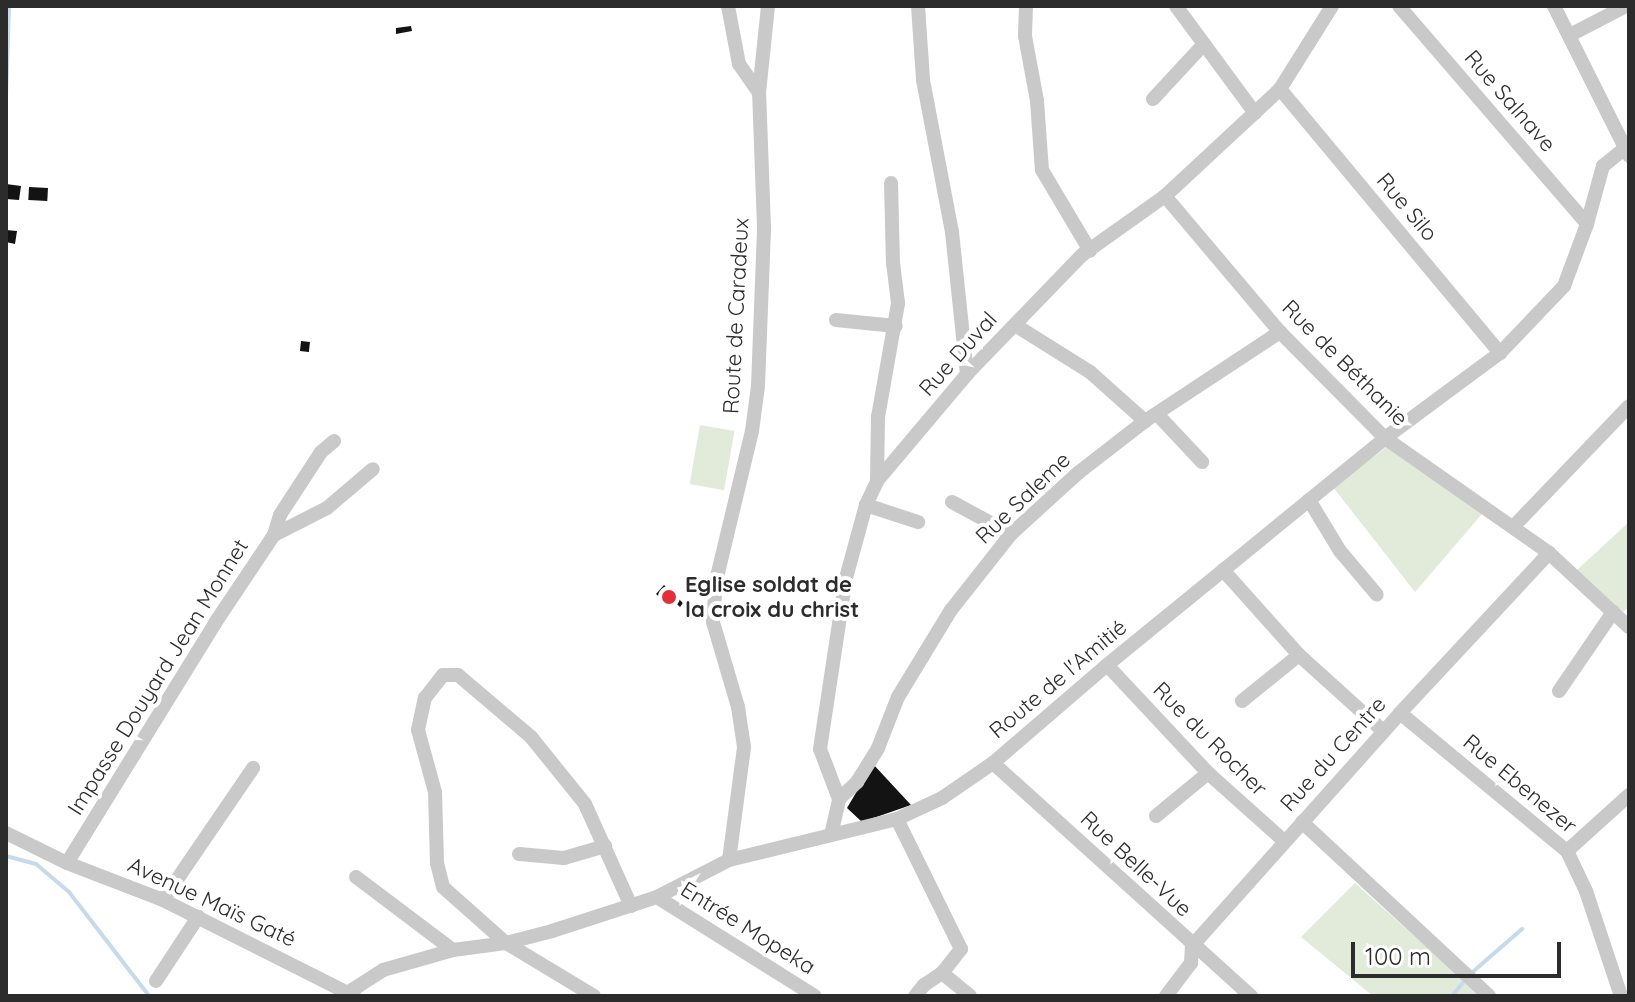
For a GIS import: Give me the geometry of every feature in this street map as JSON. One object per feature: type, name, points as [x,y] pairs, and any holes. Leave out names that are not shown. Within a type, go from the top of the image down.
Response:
[{"type":"street","points":[[728,6],[739,64],[759,93]]},
{"type":"street","name":"Route de Caradeux","points":[[729,860],[744,747],[738,707],[713,622],[716,581],[752,431],[758,386],[764,227],[759,93],[768,6]]},
{"type":"street","points":[[918,6],[923,80],[952,232],[967,374]]},
{"type":"street","points":[[1026,6],[1025,36],[1037,101],[1042,170],[1090,251]]},
{"type":"street","points":[[1176,6],[1255,113]]},
{"type":"street","name":"Rue Duval","points":[[839,799],[820,749],[846,578],[866,505],[877,481],[967,374],[1090,251],[1165,196],[1280,89],[1332,6]]},
{"type":"street","name":"Rue Salnave","points":[[1399,6],[1587,224]]},
{"type":"street","points":[[1554,6],[1627,153]]},
{"type":"street","points":[[1570,35],[1626,6]]},
{"type":"street","points":[[1153,99],[1204,44]]},
{"type":"street","name":"Rue Silo","points":[[1280,89],[1500,353]]},
{"type":"street","name":"Route de l'Amitié","points":[[351,994],[383,970],[453,950],[506,943],[631,906],[657,897],[729,860],[897,819],[942,798],[993,763],[1107,665],[1385,438],[1500,353],[1564,286],[1587,224],[1603,166],[1627,153]]},
{"type":"street","points":[[877,481],[878,417],[896,326],[891,183]]},
{"type":"street","name":"Rue de Béthanie","points":[[1165,196],[1280,332],[1385,438],[1514,526],[1624,620]]},
{"type":"street","points":[[836,320],[896,326]]},
{"type":"street","points":[[1015,325],[1090,372],[1151,417],[1202,462]]},
{"type":"street","name":"Rue Saleme","points":[[839,799],[857,782],[878,748],[898,697],[951,610],[1011,534],[1078,473],[1151,417],[1280,332]]},
{"type":"street","points":[[1514,526],[1629,406]]},
{"type":"street","points":[[274,535],[280,515],[321,452],[334,441]]},
{"type":"street","name":"Impasse Douyard Jean Monnet","points":[[67,863],[215,623],[274,535],[327,508],[373,469]]},
{"type":"street","points":[[1309,500],[1340,551],[1377,595]]},
{"type":"street","points":[[952,502],[1011,534]]},
{"type":"street","points":[[866,505],[918,522]]},
{"type":"street","name":"Rue du Centre","points":[[1166,996],[1191,963],[1192,946],[1383,731],[1549,553]]},
{"type":"street","points":[[1223,570],[1299,655],[1383,731]]},
{"type":"street","points":[[1559,691],[1624,620]]},
{"type":"street","points":[[1242,701],[1299,655]]},
{"type":"street","name":"Rue du Rocher","points":[[1107,665],[1208,773],[1284,841]]},
{"type":"street","points":[[594,996],[506,943],[443,887],[437,863],[435,792],[418,730],[425,698],[443,675],[458,675],[531,737],[585,804],[631,906]]},
{"type":"street","name":"Rue Ebenezer","points":[[1400,713],[1567,851],[1586,891],[1621,996]]},
{"type":"street","name":"Rue Belle-Vue","points":[[993,763],[1192,946],[1251,996]]},
{"type":"street","points":[[163,900],[253,768]]},
{"type":"street","points":[[1156,816],[1208,773]]},
{"type":"street","points":[[1567,851],[1629,795]]},
{"type":"street","points":[[831,835],[839,799]]},
{"type":"street","points":[[897,819],[961,949],[942,973],[924,985],[915,996]]},
{"type":"street","points":[[1302,822],[1489,996]]},
{"type":"street","name":"Avenue Maïs Gaté","points":[[6,833],[67,863],[163,900],[351,994]]},
{"type":"street","points":[[519,854],[564,858],[605,846]]},
{"type":"street","points":[[356,877],[453,950]]},
{"type":"street","name":"Entrée Mopeka","points":[[657,897],[815,996]]},
{"type":"street","points":[[156,981],[198,917]]},
{"type":"street","points":[[942,973],[970,996]]},
{"type":"green space","points":[[700,425],[734,431],[724,490],[690,484]]},
{"type":"green space","points":[[1389,445],[1482,514],[1415,592],[1333,487]]},
{"type":"green space","points":[[1629,522],[1629,607],[1623,612],[1577,570]]},
{"type":"green space","points":[[1355,883],[1481,996],[1373,996],[1301,937]]},
{"type":"building","points":[[411,26],[412,31],[396,34],[396,28]]},
{"type":"building","points":[[6,184],[21,186],[19,200],[6,199]]},
{"type":"building","points":[[29,187],[48,188],[47,201],[28,200]]},
{"type":"building","points":[[6,230],[17,231],[15,244],[6,242]]},
{"type":"building","points":[[301,341],[310,342],[309,352],[300,351]]},
{"type":"building","points":[[664,585],[683,603],[680,607],[675,602],[671,607],[656,594]]},
{"type":"building","points":[[873,764],[911,805],[862,822],[847,808]]},
{"type":"waterway","points":[[6,97],[9,6]]},
{"type":"waterway","points":[[6,856],[36,864],[69,892],[149,996]]},
{"type":"waterway","points":[[1452,996],[1468,976],[1522,929]]},
{"type":"place","name":"Eglise soldat de la croix du christ","points":[[669,597]]}]
